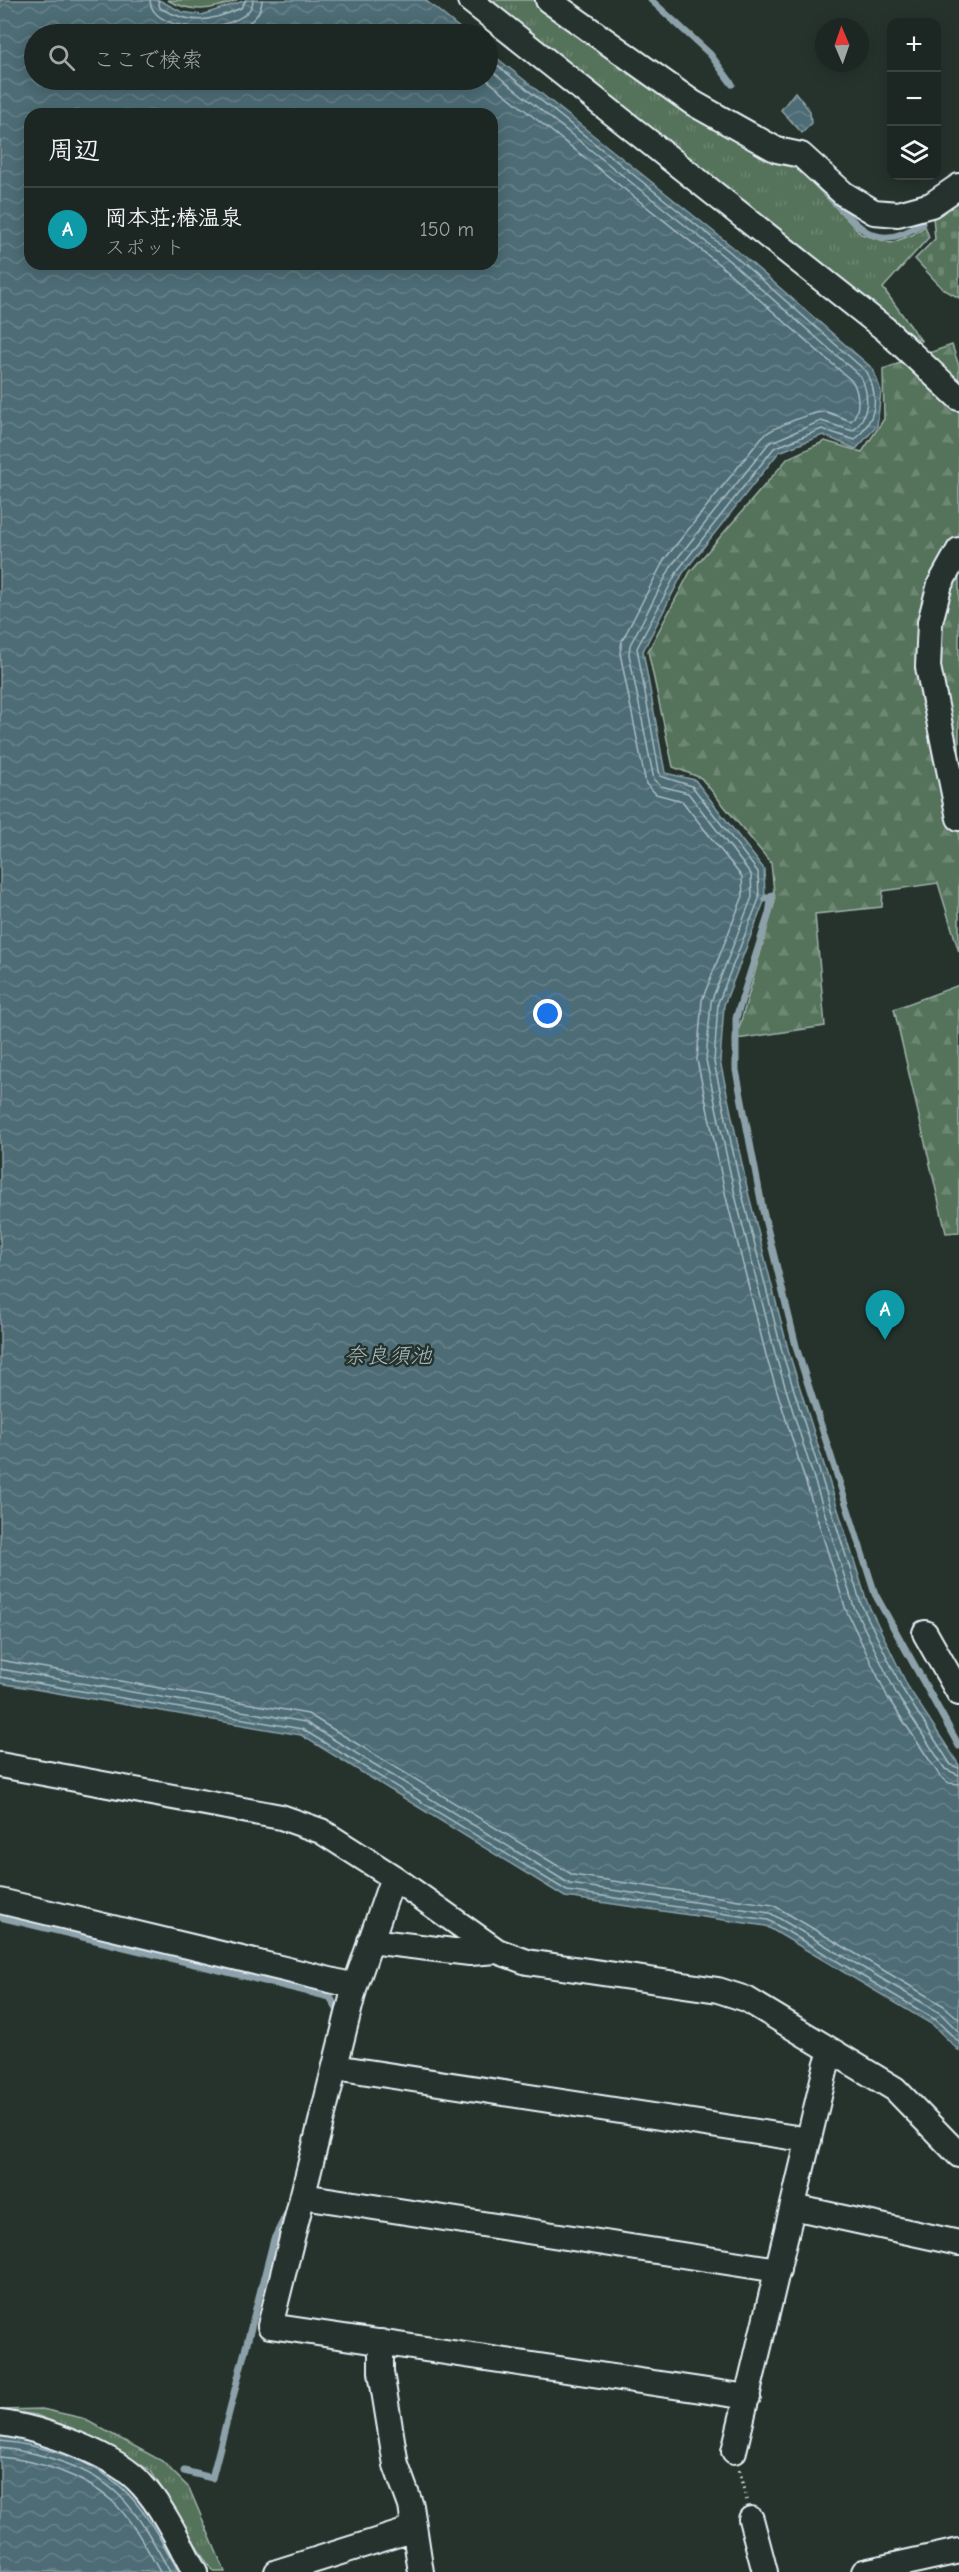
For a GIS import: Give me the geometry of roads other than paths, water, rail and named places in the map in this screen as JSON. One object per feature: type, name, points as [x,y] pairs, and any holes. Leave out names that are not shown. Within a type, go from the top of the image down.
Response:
[{"type":"street","points":[[470,0],[885,329],[959,398]]},
{"type":"street","points":[[548,0],[693,103],[777,150],[801,155],[844,194],[874,212],[898,214],[931,205],[959,186]]},
{"type":"street","points":[[959,550],[937,593],[930,622],[928,667],[959,818]]},
{"type":"street","points":[[925,1633],[959,1693]]},
{"type":"street","points":[[0,1765],[281,1817],[321,1831],[393,1877],[497,1951],[527,1962],[718,1990],[746,1999],[895,2089],[959,2155]]},
{"type":"street","points":[[393,1877],[356,1986],[270,2326],[748,2397]]},
{"type":"street","points":[[0,1902],[356,1986]]},
{"type":"street","points":[[370,1941],[470,1953],[497,1951]]},
{"type":"street","points":[[734,2451],[827,2063],[835,2052]]},
{"type":"street","points":[[335,2067],[809,2140]]},
{"type":"street","points":[[303,2196],[778,2270]]},
{"type":"street","points":[[793,2207],[959,2243]]},
{"type":"street","points":[[381,2342],[381,2372],[396,2465],[411,2506],[421,2572]]},
{"type":"street","points":[[0,2423],[40,2430],[122,2468],[141,2483],[159,2507],[195,2572]]},
{"type":"street","points":[[751,2518],[765,2572]]},
{"type":"street","points":[[277,2572],[414,2529]]},
{"type":"street","points":[[864,2572],[959,2551]]},
{"type":"water","name":"奈良須池","points":[[0,0],[159,0],[182,12],[202,15],[246,0],[425,0],[455,24],[24,24],[24,90],[498,90],[498,59],[734,248],[873,369],[881,391],[877,426],[856,449],[823,435],[779,452],[683,573],[643,651],[665,773],[695,780],[764,869],[765,899],[724,1005],[720,1061],[748,1192],[789,1353],[867,1602],[908,1687],[959,1765],[959,2051],[933,2025],[766,1926],[565,1897],[301,1735],[0,1683]]},
{"type":"water","points":[[795,92],[810,111],[811,124],[802,133],[781,110]]},
{"type":"water","points":[[0,2435],[57,2447],[94,2462],[111,2472],[139,2498],[186,2572],[0,2572]]},
{"type":"waterway","points":[[651,0],[710,54],[732,84]]},
{"type":"waterway","points":[[826,193],[858,226],[880,237],[892,237],[906,233],[922,223]]},
{"type":"waterway","points":[[765,899],[772,895],[769,913],[736,1018],[736,1070],[763,1211],[797,1350],[875,1594],[959,1746]]},
{"type":"waterway","points":[[0,1917],[330,1997],[338,2011],[336,2018]]},
{"type":"waterway","points":[[184,2471],[212,2478],[274,2239],[286,2215]]},
{"type":"place","name":"岡本荘;椿温泉","points":[[885,1340]]}]
